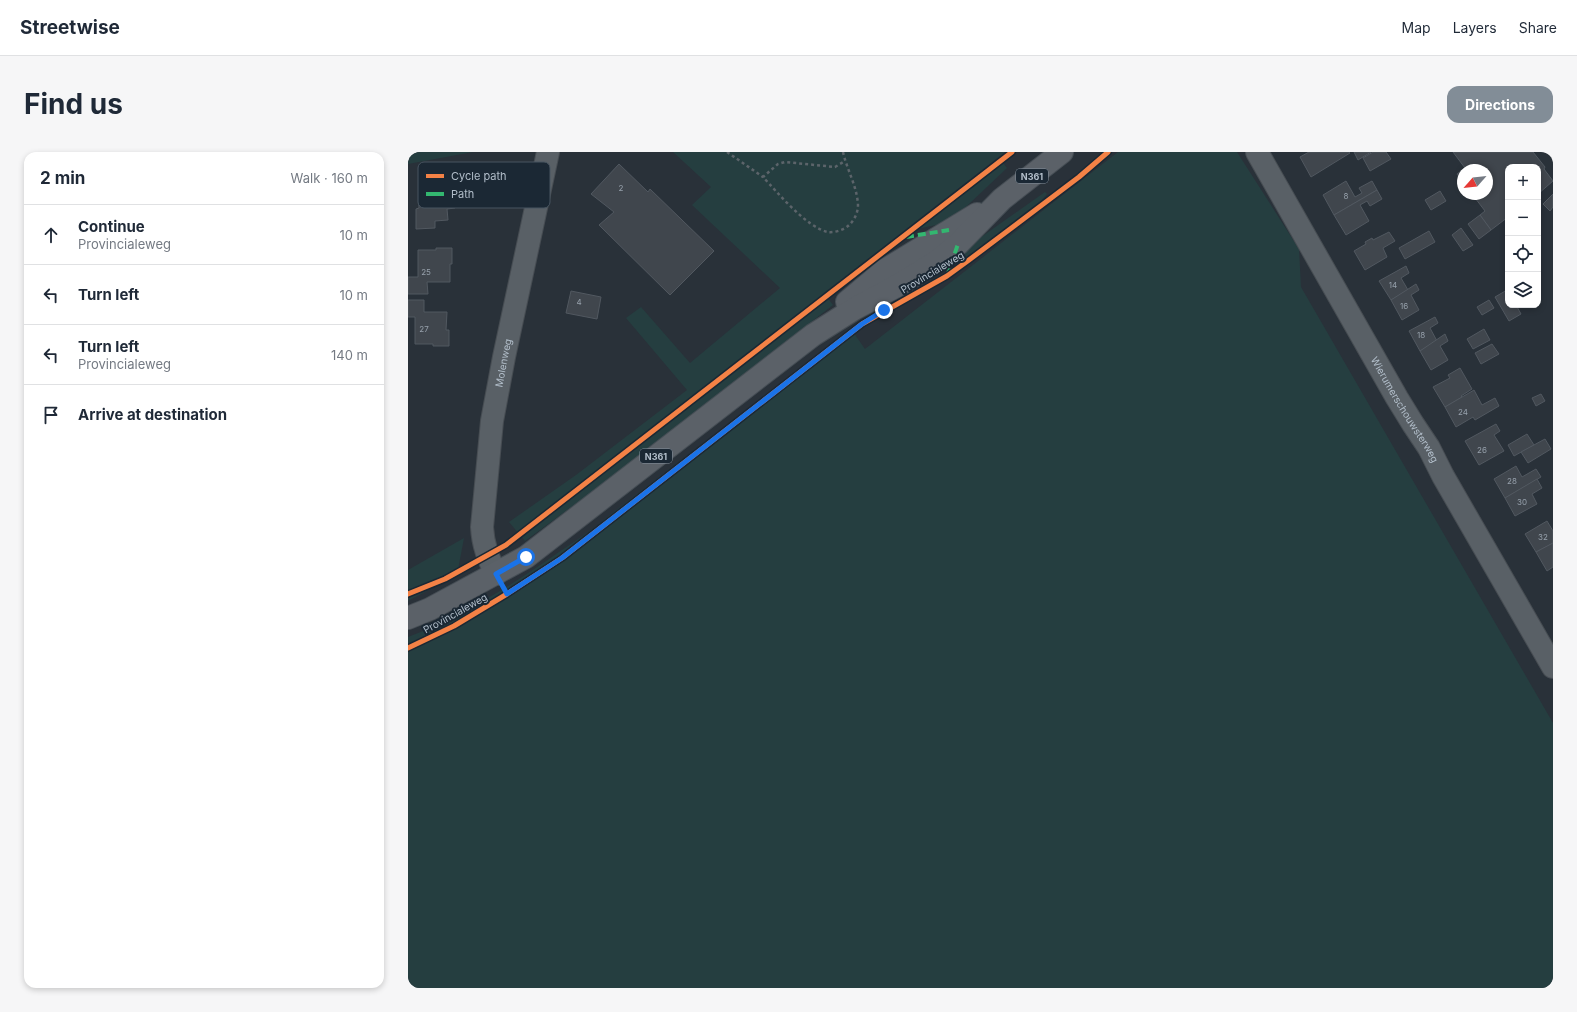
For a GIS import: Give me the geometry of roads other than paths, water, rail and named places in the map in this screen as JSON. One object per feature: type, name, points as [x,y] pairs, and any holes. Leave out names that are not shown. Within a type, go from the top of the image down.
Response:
[{"type":"main road","name":"Provincialeweg","points":[[408,618],[496,574],[526,557],[813,335],[848,301],[885,270],[1002,199],[1062,152]]},
{"type":"street","name":"Molenweg","points":[[546,162],[548,152]]},
{"type":"street","name":"Wierumerschouwsterweg","points":[[1257,152],[1382,372],[1429,448],[1443,476],[1553,667]]},
{"type":"street","name":"Molenweg","points":[[496,574],[485,551],[482,527],[492,421],[536,208]]}]
